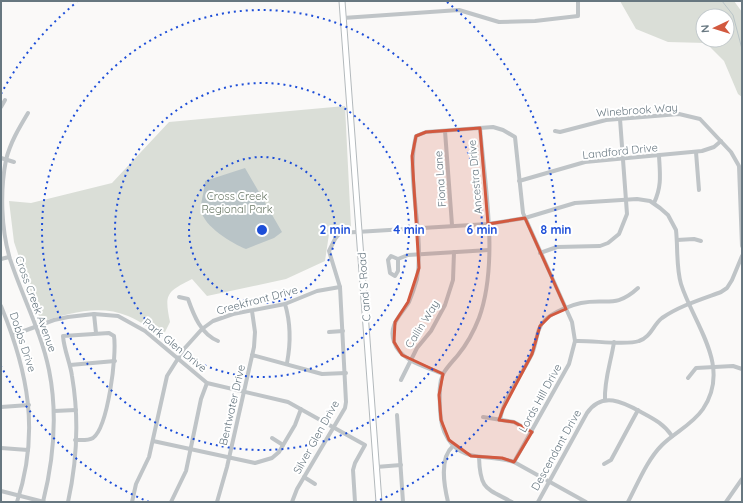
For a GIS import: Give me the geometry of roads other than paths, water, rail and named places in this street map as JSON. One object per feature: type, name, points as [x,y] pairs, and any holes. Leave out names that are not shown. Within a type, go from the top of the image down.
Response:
[{"type":"main road","name":"C and S Road","points":[[342,1],[379,502]]},
{"type":"street","points":[[343,18],[459,10],[499,22],[535,21],[578,16],[578,1]]},
{"type":"street","points":[[1,107],[5,100]]},
{"type":"street","points":[[14,162],[3,159],[15,133],[28,113]]},
{"type":"street","name":"Winebrook Way","points":[[555,131],[560,132],[597,121],[620,118],[679,114],[700,119],[731,152],[739,166],[742,246]]},
{"type":"street","points":[[540,253],[551,248],[600,246],[608,243],[619,234],[627,214],[620,118]]},
{"type":"street","points":[[443,374],[411,360],[396,349],[392,336],[395,322],[408,302],[416,283],[419,255],[412,156],[416,136],[426,132],[493,127],[503,130],[515,137],[519,181],[525,218],[572,322],[575,341],[639,342],[651,333],[661,319],[675,310],[721,292],[727,288],[742,256]]},
{"type":"street","name":"Ancestra Drive","points":[[453,446],[445,434],[441,420],[440,391],[443,374],[469,340],[479,318],[489,277],[488,224],[480,128]]},
{"type":"street","name":"Fiona Lane","points":[[445,131],[452,225]]},
{"type":"street","name":"Landford Drive","points":[[519,181],[585,162],[659,156],[708,150],[721,141]]},
{"type":"street","points":[[696,152],[699,190]]},
{"type":"street","points":[[654,203],[661,184],[659,156]]},
{"type":"street","name":"Cross Creek Avenue","points":[[3,159],[3,212],[9,257],[36,327],[49,370],[54,411],[53,452],[44,502]]},
{"type":"street","points":[[360,231],[488,224],[525,218],[575,203],[627,199],[643,199],[654,203],[668,215],[676,230],[680,278],[689,305],[704,335],[714,367],[712,390],[703,409],[692,422],[672,436],[653,456],[628,502]]},
{"type":"street","name":"Silver Glen Drive","points":[[292,502],[297,489],[345,408],[346,373],[340,286],[329,251],[334,239],[340,233],[360,231]]},
{"type":"street","points":[[677,240],[694,239],[701,241]]},
{"type":"street","points":[[398,259],[398,271],[395,276],[390,273],[388,260],[391,256],[398,259],[408,255],[489,250]]},
{"type":"street","name":"Cailin Way","points":[[402,380],[417,348],[431,331],[445,306],[453,280],[454,252]]},
{"type":"street","points":[[1,259],[9,257]]},
{"type":"street","name":"Creekfront Drive","points":[[132,502],[136,484],[150,457],[167,376],[184,349],[202,329],[213,322],[233,314],[285,304],[317,291],[340,286]]},
{"type":"street","points":[[500,420],[503,409],[532,354],[540,326],[550,316],[565,307],[581,303],[615,302],[622,300],[638,288]]},
{"type":"street","points":[[179,297],[188,300],[194,317],[202,329],[210,338],[218,341]]},
{"type":"street","points":[[285,304],[290,329],[290,347],[287,363]]},
{"type":"street","name":"Dobbs Drive","points":[[1,306],[13,335],[25,379],[29,405],[28,450],[20,495],[17,502]]},
{"type":"street","name":"Bentwater Drive","points":[[217,502],[229,458],[252,355],[255,332],[252,311]]},
{"type":"street","points":[[94,314],[96,333]]},
{"type":"street","name":"Park Glen Drive","points":[[13,335],[68,317],[94,314],[118,316],[132,322],[145,331],[207,383],[288,402],[365,445],[355,462],[353,470],[355,502]]},
{"type":"street","points":[[329,332],[343,331]]},
{"type":"street","points":[[68,502],[75,466],[75,440],[76,410],[70,365],[63,336],[109,333],[114,336],[115,360],[110,396],[100,428],[94,437],[87,440],[75,440]]},
{"type":"street","name":"Lords Hill Drive","points":[[514,462],[569,364],[575,341]]},
{"type":"street","points":[[614,342],[612,359],[604,386],[605,400],[621,401],[638,410],[663,424],[672,436]]},
{"type":"street","points":[[252,355],[287,363],[322,374],[346,373]]},
{"type":"street","points":[[70,365],[115,360]]},
{"type":"street","points":[[688,378],[696,368],[733,366],[742,369]]},
{"type":"street","points":[[171,502],[183,480],[201,399],[207,383]]},
{"type":"street","name":"Descendant Drive","points":[[538,502],[590,408],[605,400]]},
{"type":"street","points":[[1,407],[29,405]]},
{"type":"street","points":[[153,441],[255,464],[272,458],[283,445],[295,425],[301,409]]},
{"type":"street","points":[[54,411],[76,410]]},
{"type":"street","points":[[604,464],[611,460],[638,410]]},
{"type":"street","points":[[397,415],[404,502]]},
{"type":"street","points":[[483,417],[514,422],[532,432]]},
{"type":"street","points":[[272,438],[283,445]]},
{"type":"street","points":[[448,502],[444,461],[448,450],[453,446],[462,452],[479,457],[502,458],[514,462],[586,502]]},
{"type":"street","points":[[1,448],[28,450]]},
{"type":"street","points":[[479,457],[481,480],[485,487],[512,502]]},
{"type":"street","points":[[376,467],[401,465]]},
{"type":"street","points":[[304,477],[315,484]]},
{"type":"street","points":[[726,502],[742,479]]},
{"type":"street","points":[[1,491],[44,502]]},
{"type":"waterway","points":[[722,1],[733,15],[742,49]]},
{"type":"park label","name":"Cross Creek Regional Park","points":[[237,202]]}]
